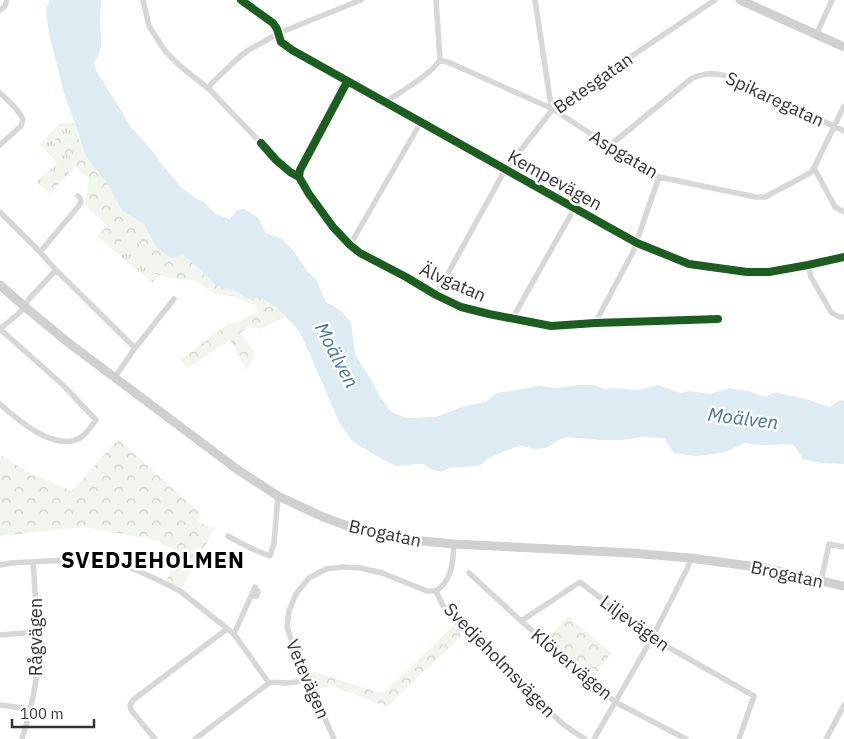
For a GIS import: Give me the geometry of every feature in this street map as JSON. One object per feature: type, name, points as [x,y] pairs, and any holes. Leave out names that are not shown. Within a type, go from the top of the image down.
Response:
[{"type":"main road","points":[[740,0],[844,48]]},
{"type":"main road","name":"Brogatan","points":[[0,285],[70,344],[238,470],[278,496],[323,517],[356,529],[392,538],[454,544],[690,558],[765,568],[844,586]]},
{"type":"street","points":[[142,0],[149,26],[165,50],[180,66],[208,89],[261,143]]},
{"type":"street","name":"Kempevägen","points":[[241,0],[273,23],[282,44],[346,82],[637,243],[688,264],[747,272],[770,272],[808,266],[844,257]]},
{"type":"street","points":[[208,89],[247,51],[279,34],[353,1],[361,0]]},
{"type":"street","points":[[384,102],[424,75],[437,65],[440,60],[436,0]]},
{"type":"street","points":[[535,0],[553,109]]},
{"type":"street","name":"Betesgatan","points":[[436,295],[505,170],[553,109],[716,0]]},
{"type":"street","points":[[816,35],[832,0]]},
{"type":"street","name":"Aspgatan","points":[[440,60],[553,109],[659,177],[756,198],[765,197],[810,173],[814,168]]},
{"type":"street","name":"Spikaregatan","points":[[609,146],[691,79],[701,74],[709,73],[730,78],[844,131]]},
{"type":"street","name":"Älvgatan","points":[[346,82],[300,170],[299,177],[333,227],[360,253],[436,295],[469,309],[512,319],[551,326],[718,319]]},
{"type":"street","points":[[0,93],[23,119],[21,126],[0,145]]},
{"type":"street","points":[[844,106],[814,168],[835,207],[844,212]]},
{"type":"street","points":[[350,245],[421,122]]},
{"type":"street","points":[[595,323],[637,243],[659,177]]},
{"type":"street","points":[[40,252],[78,207],[80,202],[78,196]]},
{"type":"street","points":[[512,319],[574,209]]},
{"type":"street","points":[[0,212],[135,348]]},
{"type":"street","points":[[808,266],[811,277],[832,312],[839,317],[844,317]]},
{"type":"street","points":[[0,404],[12,415],[32,428],[58,441],[72,441],[81,438],[96,420],[62,385],[0,329],[25,307],[28,300],[56,270]]},
{"type":"street","points":[[114,378],[174,299]]},
{"type":"street","points":[[228,536],[249,548],[270,556],[274,544],[278,496]]},
{"type":"street","name":"Svedjeholmsvägen","points":[[454,544],[449,577],[443,586],[436,591],[442,604],[450,615],[496,662],[564,725],[585,739]]},
{"type":"street","points":[[821,581],[829,544],[844,547]]},
{"type":"street","points":[[594,739],[652,638],[688,567],[690,558]]},
{"type":"street","points":[[0,565],[88,560],[124,565],[152,576],[180,591],[234,634],[269,682]]},
{"type":"street","name":"Rågvägen","points":[[22,739],[30,711],[38,648],[34,562]]},
{"type":"street","name":"Vetevägen","points":[[334,739],[295,651],[287,627],[289,612],[296,594],[309,578],[326,569],[343,567],[360,568],[382,573],[427,591],[436,591]]},
{"type":"street","name":"Klövervägen","points":[[468,574],[615,702],[686,739]]},
{"type":"street","name":"Liljevägen","points":[[521,621],[580,582],[652,638],[754,696],[739,739]]},
{"type":"street","points":[[234,634],[250,596]]},
{"type":"street","points":[[155,739],[131,710],[130,704],[132,700],[227,629]]},
{"type":"street","points":[[0,635],[36,632]]},
{"type":"street","points":[[195,739],[269,682],[284,683],[308,680]]},
{"type":"street","points":[[0,705],[23,708],[30,711]]},
{"type":"street","points":[[826,739],[844,705]]},
{"type":"green space","points":[[60,123],[75,123],[78,136],[58,137],[75,162],[60,178],[54,178],[42,187],[36,182],[57,163],[40,144]]},
{"type":"green space","points":[[78,136],[85,155],[109,186],[122,211],[144,223],[151,240],[190,260],[215,285],[235,291],[248,299],[261,298],[275,306],[285,316],[261,329],[249,326],[240,333],[254,351],[247,370],[230,340],[188,368],[180,360],[229,323],[238,322],[251,315],[260,313],[254,305],[233,296],[214,294],[197,281],[170,278],[152,273],[161,264],[144,254],[137,241],[130,234],[124,237],[117,253],[97,236],[107,226],[85,205],[89,179],[75,166],[50,194],[42,187],[54,178],[60,178],[75,162],[53,142],[58,137]]},
{"type":"green space","points":[[130,234],[137,241],[144,254],[162,264],[153,273],[160,275],[152,283],[117,253],[124,237]]},
{"type":"green space","points":[[118,439],[201,514],[197,522],[215,528],[180,591],[165,583],[180,553],[155,540],[84,527],[0,536],[0,455],[28,472],[72,491]]},
{"type":"green space","points":[[568,616],[611,653],[591,681],[545,641]]},
{"type":"green space","points":[[453,626],[462,635],[387,707],[331,685],[315,690],[309,677],[315,672],[383,694]]},
{"type":"water","name":"Moälven","points":[[50,0],[101,0],[101,47],[94,63],[96,70],[131,127],[182,188],[196,199],[203,201],[216,214],[230,219],[237,210],[245,209],[258,218],[266,233],[282,239],[292,249],[308,272],[316,279],[326,302],[340,310],[351,322],[355,354],[391,412],[407,418],[436,417],[465,406],[486,402],[497,393],[540,386],[556,388],[593,385],[606,389],[639,390],[657,385],[681,393],[689,391],[710,394],[729,388],[749,391],[765,397],[775,392],[830,407],[840,400],[844,401],[844,464],[820,463],[803,459],[793,444],[759,445],[744,443],[721,453],[696,456],[674,453],[664,438],[642,437],[622,440],[601,440],[567,437],[546,448],[515,447],[489,458],[481,465],[460,468],[451,467],[441,472],[431,469],[424,464],[396,466],[380,458],[353,442],[339,422],[299,331],[275,306],[261,298],[248,299],[235,291],[215,285],[190,260],[182,255],[172,258],[161,251],[151,239],[144,223],[122,211],[109,186],[85,155],[65,97],[49,34],[46,8]]},
{"type":"cycle path","points":[[241,0],[273,23],[281,42],[292,50],[637,243],[689,264],[747,272],[769,272],[844,257]]},
{"type":"cycle path","points":[[299,177],[300,170],[347,82]]},
{"type":"cycle path","points":[[261,143],[276,160],[299,177],[333,227],[350,245],[360,253],[461,307],[551,326],[718,319]]},
{"type":"district","name":"SVEDJEHOLMEN","points":[[153,559]]}]
